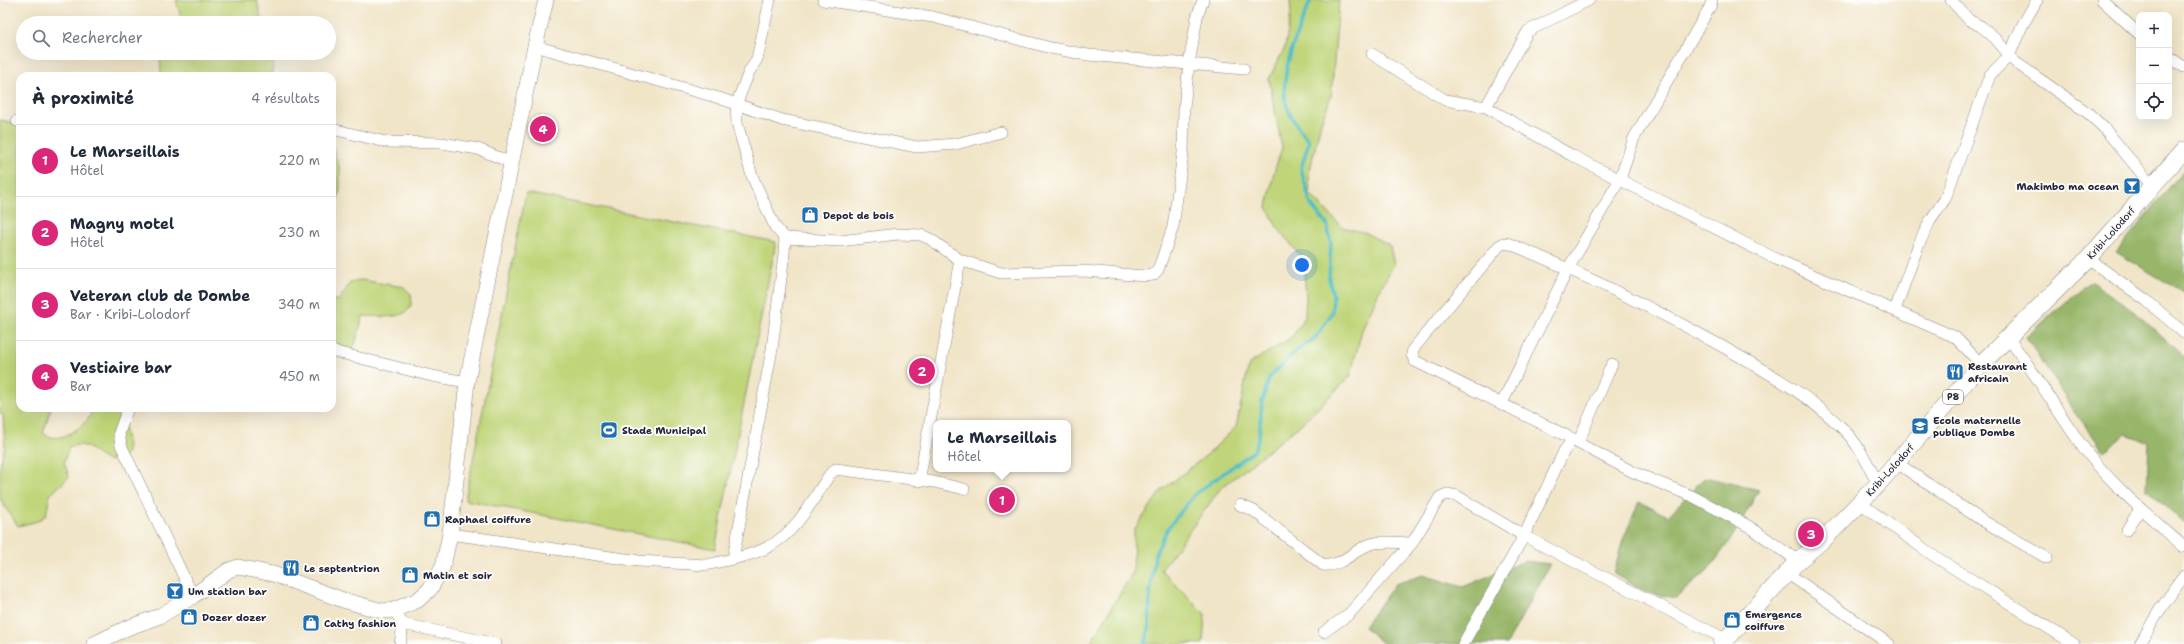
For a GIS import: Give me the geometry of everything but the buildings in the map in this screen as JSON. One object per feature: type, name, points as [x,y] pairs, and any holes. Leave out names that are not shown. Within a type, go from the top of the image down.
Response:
[{"type":"main road","name":"Kribi-Lolodorf","points":[[1723,641],[1792,567],[1826,537],[1878,484],[1981,364],[2088,259],[2184,150]]},
{"type":"street","points":[[94,644],[127,628],[160,616],[193,596],[229,570],[238,567],[273,574],[343,600],[382,611],[394,610],[418,600],[430,589],[443,566],[450,534],[467,382],[535,46],[546,0]]},
{"type":"street","points":[[770,0],[757,59],[749,72],[736,105],[737,123],[752,176],[775,227],[785,238],[840,242],[898,234],[921,235],[930,239],[960,260],[1001,273],[1084,272],[1145,276],[1153,275],[1158,270],[1173,227],[1183,153],[1184,108],[1189,64],[1197,17],[1203,0]]},
{"type":"street","points":[[823,0],[933,17],[1051,48],[1088,55],[1244,69]]},
{"type":"street","points":[[1486,107],[1528,32],[1589,0]]},
{"type":"street","points":[[1502,403],[1568,269],[1620,179],[1634,138],[1710,7],[1712,0]]},
{"type":"street","points":[[1950,0],[1969,20],[1982,27],[1995,38],[2009,56],[2088,113],[2104,128],[2152,186]]},
{"type":"street","points":[[1895,310],[1918,246],[1930,221],[1945,199],[1990,75],[2009,56],[2022,26],[2037,0]]},
{"type":"street","points":[[2102,0],[2136,31]]},
{"type":"street","points":[[535,46],[719,98],[782,120],[917,147],[956,144],[1001,132]]},
{"type":"street","points":[[1372,54],[1444,100],[1486,107],[1571,155],[1776,259],[1955,336],[1981,364]]},
{"type":"street","points":[[2172,59],[2184,67]]},
{"type":"street","points":[[336,130],[386,142],[442,143],[478,149],[512,163]]},
{"type":"street","points":[[733,559],[772,349],[785,238]]},
{"type":"street","points":[[1878,484],[1865,459],[1841,426],[1790,385],[1683,324],[1568,269],[1504,243],[1449,303],[1413,349],[1412,355],[1415,360],[1576,441],[1632,472],[1694,497],[1750,527],[1792,567],[1889,644]]},
{"type":"street","points":[[2088,259],[2146,300],[2184,333]]},
{"type":"street","points":[[919,481],[960,260]]},
{"type":"street","points":[[2008,338],[2030,366],[2086,451],[2140,509],[2184,547]]},
{"type":"street","points":[[336,352],[432,376],[467,382]]},
{"type":"street","points":[[1463,644],[1524,536],[1564,451],[1576,441],[1612,364]]},
{"type":"street","points":[[127,412],[119,433],[121,445],[193,596]]},
{"type":"street","points":[[1897,463],[1980,519],[2047,558]]},
{"type":"street","points":[[450,534],[639,561],[706,565],[733,559],[768,548],[796,524],[830,474],[836,469],[964,489]]},
{"type":"street","points":[[1324,632],[1349,614],[1412,543],[1440,497],[1447,494],[1457,496],[1524,536],[1723,641]]},
{"type":"street","points":[[1860,503],[1932,554],[2074,644]]},
{"type":"street","points":[[1240,505],[1254,511],[1323,565],[1330,566],[1338,563],[1368,544],[1412,543]]},
{"type":"street","points":[[2127,530],[2140,509]]},
{"type":"street","points":[[2140,644],[2159,611],[2184,576]]},
{"type":"street","points":[[394,610],[403,624],[400,644]]},
{"type":"street","points":[[403,624],[496,644]]},
{"type":"green space","points":[[176,0],[257,0],[260,16],[181,16]]},
{"type":"green space","points":[[1290,0],[1339,0],[1331,97],[1321,122],[1309,174],[1310,194],[1342,227],[1366,233],[1390,246],[1394,265],[1381,287],[1362,330],[1350,377],[1299,426],[1220,489],[1161,570],[1205,614],[1203,644],[1090,644],[1133,572],[1134,530],[1161,491],[1208,454],[1236,427],[1249,364],[1292,337],[1305,317],[1306,295],[1303,259],[1277,227],[1267,207],[1274,172],[1282,148],[1269,79],[1285,47],[1291,13]]},
{"type":"green space","points":[[160,60],[274,60],[272,72],[161,72]]},
{"type":"green space","points":[[0,120],[16,123],[16,412],[50,412],[43,433],[48,436],[59,437],[65,436],[76,430],[88,419],[92,412],[127,412],[124,426],[128,446],[126,456],[109,461],[82,445],[69,447],[64,462],[69,477],[50,495],[46,515],[38,521],[18,526],[1,501],[0,465],[5,446],[3,415],[0,413]]},
{"type":"green space","points":[[336,157],[340,170],[340,191],[336,204]]},
{"type":"green space","points":[[2184,170],[2184,293],[2116,252]]},
{"type":"green space","name":"Stade Municipal","points":[[526,193],[776,242],[715,549],[465,500]]},
{"type":"green space","points":[[361,280],[404,287],[411,294],[411,303],[408,310],[403,314],[387,317],[363,316],[352,355],[336,353],[336,300],[339,300],[350,283]]},
{"type":"green space","points":[[2090,281],[2133,310],[2184,357],[2184,523],[2147,489],[2149,442],[2126,434],[2104,451],[2072,408],[2026,337]]},
{"type":"green space","points":[[1705,477],[1759,490],[1731,539],[1710,568],[1676,598],[1645,592],[1614,574],[1622,542],[1639,502],[1668,516]]},
{"type":"green space","points":[[1525,561],[1550,564],[1507,644],[1384,644],[1364,627],[1395,584],[1423,575],[1463,587]]},
{"type":"waterway","points":[[1145,644],[1149,628],[1150,592],[1155,554],[1168,528],[1195,494],[1254,451],[1259,436],[1262,402],[1269,378],[1296,351],[1315,338],[1332,313],[1333,296],[1329,279],[1331,244],[1327,224],[1311,205],[1301,169],[1309,141],[1296,125],[1291,116],[1287,107],[1285,95],[1287,68],[1295,38],[1311,0]]},
{"type":"place","name":"Vestiaire bar","points":[[543,129]]},
{"type":"place","name":"Makimbo ma ocean","points":[[2132,186]]},
{"type":"place","name":"Depot de bois","points":[[810,215]]},
{"type":"place","name":"Magny motel","points":[[922,371]]},
{"type":"place","name":"Restaurant africain","points":[[1955,372]]},
{"type":"place","name":"Ecole maternelle publique Dombe","points":[[1920,426]]},
{"type":"place","name":"Stade Municipal","points":[[609,430]]},
{"type":"place","name":"Le Marseillais","points":[[1002,500]]},
{"type":"place","name":"Raphael coiffure","points":[[432,519]]},
{"type":"place","name":"Veteran club de Dombe","points":[[1811,534]]},
{"type":"place","name":"Le septentrion","points":[[291,568]]},
{"type":"place","name":"Matin et soir","points":[[410,575]]},
{"type":"place","name":"Um station bar","points":[[175,591]]},
{"type":"place","name":"Dozer dozer","points":[[189,617]]},
{"type":"place","name":"Emergence coiffure","points":[[1732,620]]},
{"type":"place","name":"Cathy fashion","points":[[311,623]]}]
